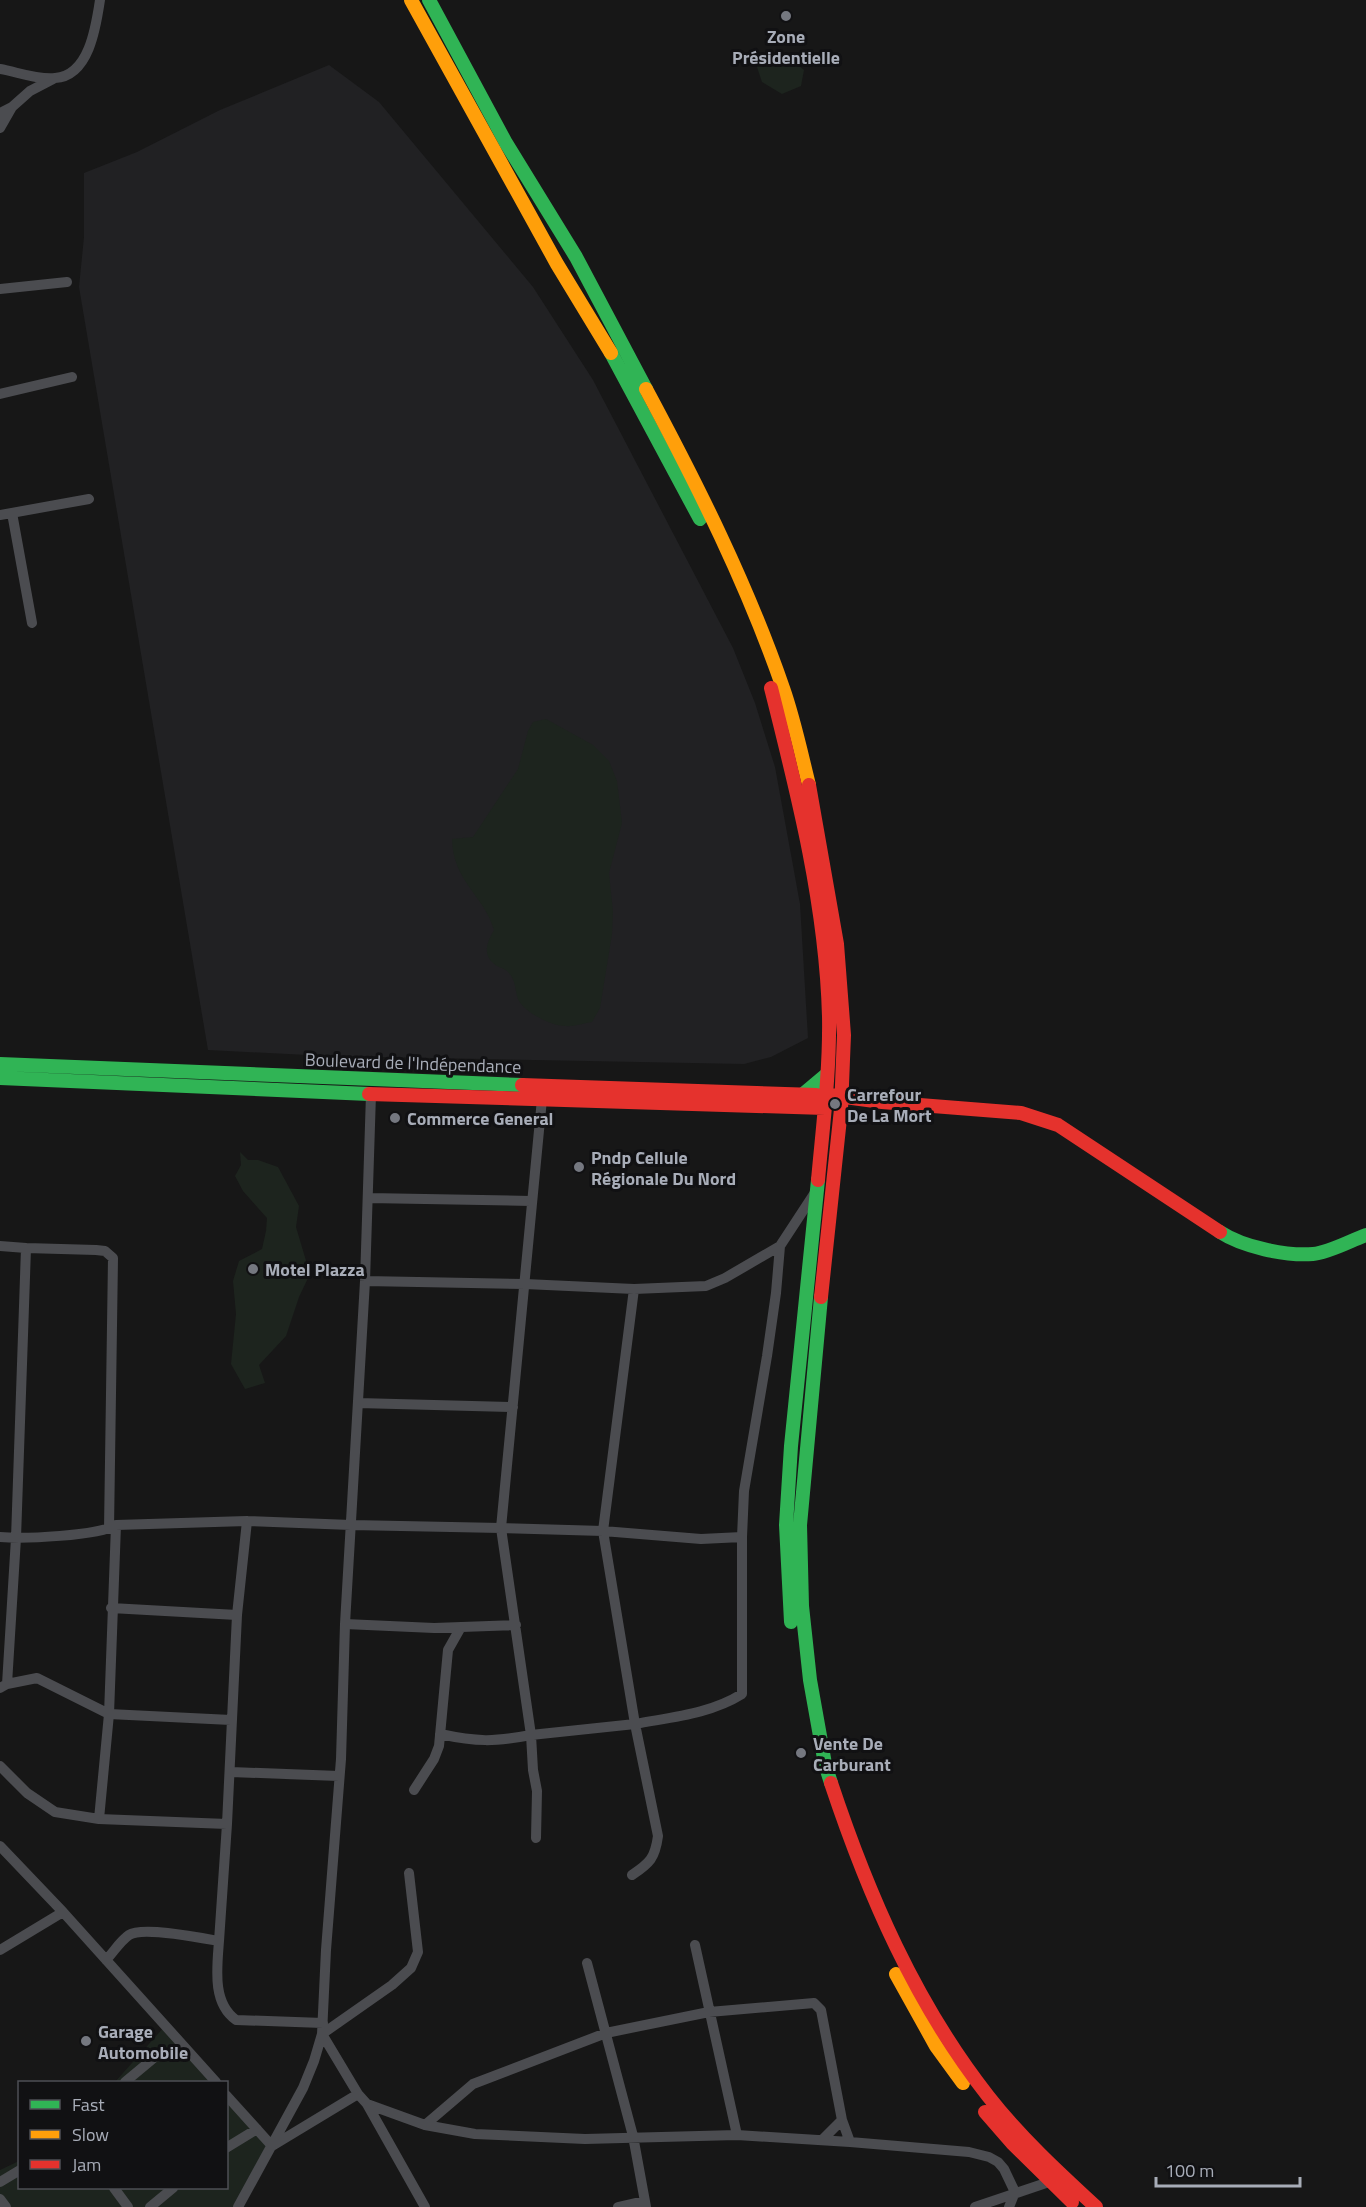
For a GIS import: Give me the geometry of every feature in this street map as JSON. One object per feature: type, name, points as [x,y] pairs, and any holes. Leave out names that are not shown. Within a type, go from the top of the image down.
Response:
[{"type":"main road","points":[[411,0],[557,264],[626,378],[724,566],[773,695],[798,796],[818,908],[827,984],[829,1038],[825,1102],[786,1525],[789,1607],[801,1696],[815,1768],[850,1872],[872,1926],[907,1997],[936,2046],[975,2100],[1012,2143],[1049,2182],[1078,2207]]},
{"type":"main road","points":[[429,0],[506,143],[576,257],[692,476],[745,588],[784,690],[810,788],[837,944],[844,1035],[841,1102],[814,1361],[800,1526],[802,1606],[810,1680],[825,1764],[849,1836],[883,1920],[913,1982],[951,2045],[988,2096],[1033,2148],[1096,2207]]},
{"type":"main road","name":"Boulevard de l'Indépendance","points":[[0,1064],[802,1095],[825,1102]]},
{"type":"main road","points":[[802,1095],[827,1074]]},
{"type":"main road","name":"Boulevard de l'Indépendance","points":[[0,1078],[542,1099],[825,1102]]},
{"type":"main road","points":[[825,1102],[841,1102],[856,1109],[882,1102],[1021,1113],[1058,1125],[1229,1238],[1267,1250],[1315,1254],[1366,1235]]},
{"type":"street","points":[[0,69],[53,79],[66,77],[76,70],[86,53],[97,20],[100,0]]},
{"type":"street","points":[[0,113],[53,79]]},
{"type":"street","points":[[0,128],[12,107]]},
{"type":"street","points":[[0,289],[68,282]]},
{"type":"street","points":[[0,394],[72,378]]},
{"type":"street","points":[[0,515],[89,499]]},
{"type":"street","points":[[12,513],[33,624]]},
{"type":"street","points":[[238,2207],[303,2088],[314,2061],[322,2028],[339,1776],[345,1624],[365,1281],[371,1094]]},
{"type":"street","points":[[536,1838],[537,1791],[531,1736],[501,1528],[542,1099]]},
{"type":"street","points":[[365,1281],[634,1289],[706,1286],[725,1278],[780,1246],[818,1190]]},
{"type":"street","points":[[368,1198],[531,1201]]},
{"type":"street","points":[[0,1246],[96,1250],[105,1251],[113,1258],[109,1714],[99,1819]]},
{"type":"street","points":[[440,1734],[488,1742],[635,1724],[701,1712],[728,1703],[742,1694],[744,1491],[767,1356],[780,1246]]},
{"type":"street","points":[[26,1248],[16,1538],[3,1686],[37,1678],[109,1714],[231,1720]]},
{"type":"street","points":[[632,1875],[650,1863],[658,1836],[635,1724],[603,1531],[634,1289]]},
{"type":"street","points":[[358,1403],[513,1407]]},
{"type":"street","points":[[0,1537],[16,1538],[112,1527],[247,1521],[603,1531],[701,1539],[742,1538]]},
{"type":"street","points":[[247,1521],[237,1615],[231,1720],[231,1772],[219,1941],[218,1986],[226,2013],[236,2020],[322,2028],[392,1985],[411,1968],[418,1952],[409,1873]]},
{"type":"street","points":[[111,1608],[237,1615]]},
{"type":"street","points":[[345,1624],[434,1628],[516,1625]]},
{"type":"street","points":[[414,1790],[434,1760],[440,1734],[448,1650],[461,1627]]},
{"type":"street","points":[[0,1766],[27,1793],[55,1812],[99,1819],[227,1824]]},
{"type":"street","points":[[231,1772],[339,1776]]},
{"type":"street","points":[[0,1846],[63,1912],[215,2081]]},
{"type":"street","points":[[0,1950],[63,1912]]},
{"type":"street","points":[[106,1960],[129,1934],[141,1932],[188,1935],[219,1941]]},
{"type":"street","points":[[695,1945],[737,2135]]},
{"type":"street","points":[[587,1963],[633,2136],[645,2204],[618,2207]]},
{"type":"street","points":[[425,2125],[473,2084],[606,2033],[709,2012],[814,2003],[822,2010],[842,2120],[850,2142]]},
{"type":"street","points":[[322,2028],[357,2094],[367,2104],[424,2207]]},
{"type":"street","points":[[126,2081],[160,2052]]},
{"type":"street","points":[[272,2146],[357,2094]]},
{"type":"street","points":[[228,2097],[272,2146]]},
{"type":"street","points":[[367,2104],[425,2125],[475,2134],[585,2139],[737,2135],[939,2149],[989,2157],[1004,2169],[1015,2192],[1009,2207]]},
{"type":"street","points":[[822,2140],[842,2120]]},
{"type":"street","points":[[228,2147],[257,2129]]},
{"type":"street","points":[[0,2182],[18,2171]]},
{"type":"street","points":[[975,2207],[1049,2182]]},
{"type":"street","points":[[115,2189],[128,2207]]},
{"type":"street","points":[[150,2207],[171,2189]]},
{"type":"street","points":[[0,2199],[6,2207]]},
{"type":"shaded area","points":[[761,57],[793,61],[804,70],[801,86],[782,94],[762,82],[756,64]]},
{"type":"shaded area","points":[[329,65],[379,102],[533,287],[593,380],[733,648],[755,703],[775,767],[800,904],[808,1038],[771,1057],[744,1064],[327,1056],[208,1050],[79,287],[84,237],[84,173],[137,152],[220,110]]},
{"type":"shaded area","points":[[546,719],[593,745],[609,761],[617,781],[622,823],[609,873],[613,912],[612,934],[600,1008],[592,1022],[571,1026],[553,1024],[526,1009],[518,999],[511,976],[489,958],[487,945],[494,930],[483,907],[463,877],[454,854],[452,839],[473,837],[518,769],[528,731],[533,722]]},
{"type":"shaded area","points":[[240,1152],[248,1160],[258,1160],[278,1167],[299,1206],[296,1227],[310,1274],[299,1297],[286,1336],[259,1365],[265,1383],[245,1389],[231,1364],[236,1314],[233,1281],[239,1261],[262,1249],[267,1218],[243,1191],[235,1176],[241,1165]]},
{"type":"shaded area","points":[[165,2026],[214,2081],[116,2081]]},
{"type":"shaded area","points":[[228,2096],[268,2141],[238,2207],[0,2207],[0,2170],[18,2161],[18,2189],[228,2189]]},
{"type":"traffic: fast","points":[[429,0],[506,143],[576,257],[646,389]]},
{"type":"traffic: fast","points":[[611,353],[700,519]]},
{"type":"traffic: fast","points":[[0,1064],[522,1085]]},
{"type":"traffic: fast","points":[[802,1095],[827,1074]]},
{"type":"traffic: fast","points":[[0,1078],[369,1094]]},
{"type":"traffic: fast","points":[[791,1622],[786,1525],[791,1446],[818,1180]]},
{"type":"traffic: fast","points":[[1220,1232],[1252,1246],[1277,1252],[1302,1254],[1326,1251],[1366,1235]]},
{"type":"traffic: fast","points":[[821,1297],[800,1525],[802,1606],[810,1680],[825,1764],[831,1783]]},
{"type":"traffic: slow","points":[[411,0],[557,264],[611,353]]},
{"type":"traffic: slow","points":[[646,389],[703,499],[754,611],[787,700],[809,785]]},
{"type":"traffic: slow","points":[[896,1974],[936,2046],[963,2083]]},
{"type":"traffic: jam","points":[[771,688],[809,850],[827,974],[828,1057],[818,1180]]},
{"type":"traffic: jam","points":[[809,785],[837,944],[844,1035],[841,1109],[821,1297]]},
{"type":"traffic: jam","points":[[522,1085],[816,1095]]},
{"type":"traffic: jam","points":[[369,1094],[825,1108]]},
{"type":"traffic: jam","points":[[830,1095],[882,1102],[1021,1113],[1058,1125],[1220,1232]]},
{"type":"traffic: jam","points":[[831,1783],[845,1825],[878,1906],[896,1946],[938,2023],[1000,2111],[1040,2154],[1096,2207]]},
{"type":"traffic: jam","points":[[985,2112],[1012,2143],[1072,2202]]},
{"type":"place","name":"Zone Présidentielle","points":[[786,16]]},
{"type":"place","name":"Carrefour De La Mort","points":[[835,1104]]},
{"type":"place","name":"Commerce General","points":[[395,1118]]},
{"type":"place","name":"Pndp Cellule Régionale Du Nord","points":[[579,1167]]},
{"type":"place","name":"Motel Plazza","points":[[253,1269]]},
{"type":"place","name":"Vente De Carburant","points":[[801,1753]]},
{"type":"place","name":"Garage Automobile","points":[[86,2041]]}]
